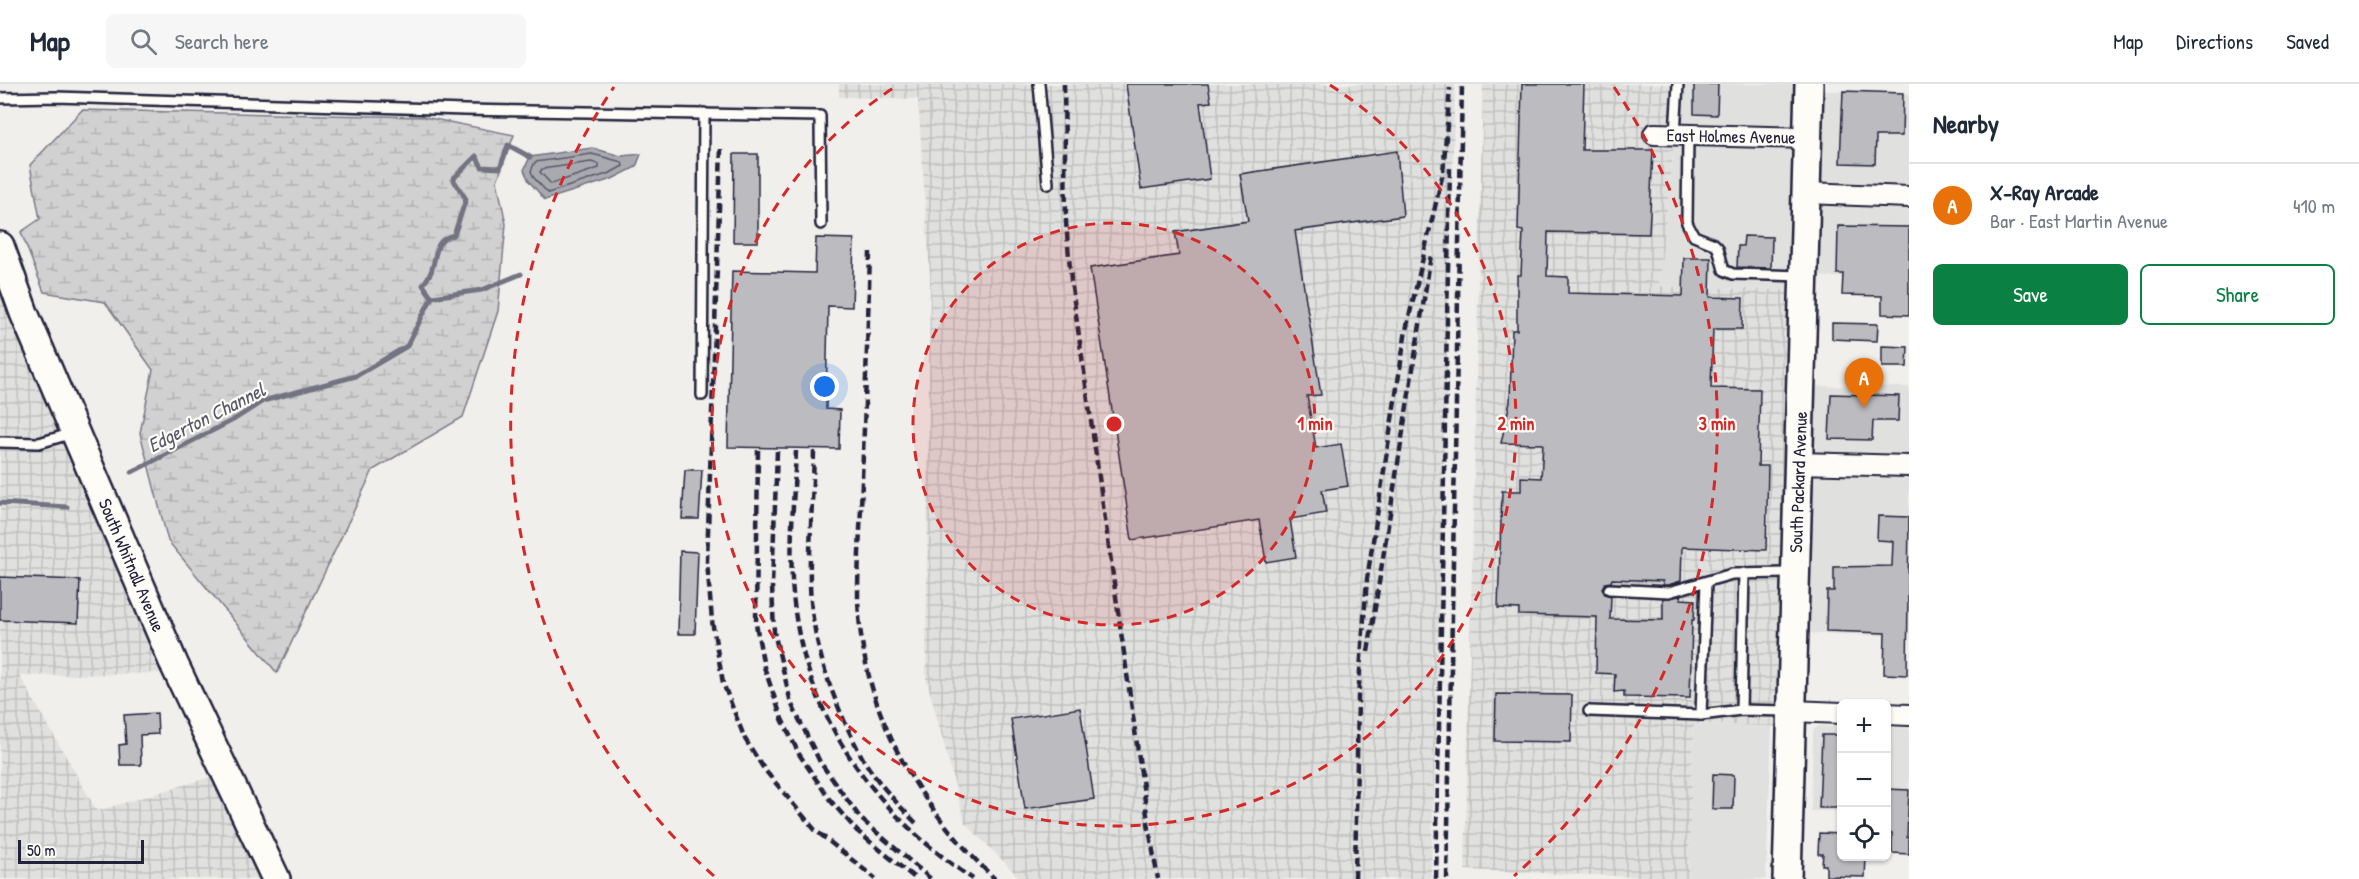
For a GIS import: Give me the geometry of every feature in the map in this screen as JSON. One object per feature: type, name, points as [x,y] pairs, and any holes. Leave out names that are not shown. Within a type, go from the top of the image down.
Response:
[{"type":"street","name":"South Packard Avenue","points":[[1787,879],[1809,84]]},
{"type":"street","name":"East Holmes Avenue","points":[[1654,134],[1808,138]]},
{"type":"street","points":[[1806,194],[1909,197]]},
{"type":"street","name":"South Whitnall Avenue","points":[[0,246],[24,313],[174,664],[276,879]]},
{"type":"street","points":[[1799,463],[1909,466]]},
{"type":"street","points":[[1792,711],[1837,713]]},
{"type":"street","points":[[1891,714],[1909,715]]},
{"type":"lane","points":[[1040,84],[1048,184]]},
{"type":"lane","points":[[1678,84],[1687,223],[1694,236],[1714,244],[1718,248],[1724,270],[1733,274],[1804,276]]},
{"type":"lane","points":[[0,98],[56,97],[465,110],[820,116],[821,224]]},
{"type":"lane","points":[[702,395],[704,113]]},
{"type":"lane","points":[[0,442],[39,443],[76,433]]},
{"type":"lane","points":[[1741,710],[1744,573]]},
{"type":"lane","points":[[1609,589],[1669,592],[1732,574],[1796,573]]},
{"type":"lane","points":[[1701,715],[1706,582]]},
{"type":"lane","points":[[1589,711],[1701,715],[1741,710],[1792,711]]},
{"type":"shaded area","points":[[839,84],[1455,84],[1431,879],[1021,879],[965,823],[926,677],[930,275],[918,99],[839,97]]},
{"type":"shaded area","points":[[1483,84],[1678,84],[1659,286],[1804,291],[1791,727],[1694,724],[1688,879],[1465,870]]},
{"type":"shaded area","points":[[1678,84],[1809,84],[1810,90],[1909,94],[1909,279],[1804,276],[1804,291],[1659,286]]},
{"type":"shaded area","points":[[0,278],[165,673],[20,676],[97,811],[214,776],[262,879],[0,879]]},
{"type":"shaded area","points":[[1801,386],[1909,387],[1909,636],[1794,633]]},
{"type":"shaded area","points":[[1694,724],[1772,727],[1766,879],[1688,879]]},
{"type":"shaded area","points":[[1819,726],[1837,727],[1837,811],[1811,811],[1814,729]]},
{"type":"shaded area","points":[[1891,728],[1909,728],[1909,813],[1891,812]]},
{"type":"green space","points":[[82,110],[424,117],[514,135],[497,181],[506,224],[498,311],[463,417],[373,470],[277,673],[168,541],[140,433],[153,370],[105,302],[44,292],[21,232],[40,219],[30,165]]},
{"type":"water","points":[[592,148],[621,156],[641,154],[636,167],[612,179],[545,200],[529,181],[524,170],[530,157]]},
{"type":"building","points":[[1126,84],[1208,84],[1211,102],[1200,103],[1210,179],[1141,189]]},
{"type":"building","points":[[1522,84],[1584,84],[1582,150],[1653,150],[1649,234],[1548,232],[1547,276],[1568,277],[1568,293],[1683,296],[1684,258],[1711,258],[1710,297],[1743,298],[1742,329],[1713,329],[1711,388],[1760,389],[1758,466],[1768,466],[1766,550],[1682,547],[1681,581],[1663,585],[1663,581],[1612,579],[1602,588],[1605,594],[1611,596],[1610,619],[1663,620],[1663,598],[1681,596],[1681,599],[1695,600],[1694,620],[1692,620],[1690,698],[1624,697],[1624,691],[1614,692],[1615,674],[1596,673],[1597,617],[1519,615],[1519,609],[1498,608],[1502,491],[1521,491],[1521,477],[1541,478],[1543,444],[1501,443],[1510,402],[1512,330],[1517,330],[1517,275],[1521,275],[1523,231],[1518,230]]},
{"type":"building","points":[[1694,84],[1718,84],[1717,115],[1694,114]]},
{"type":"building","points":[[1843,91],[1903,93],[1902,136],[1876,136],[1875,164],[1840,163]]},
{"type":"building","points":[[1397,151],[1403,216],[1295,231],[1321,395],[1307,396],[1316,448],[1341,444],[1348,486],[1322,490],[1326,513],[1290,519],[1296,557],[1266,562],[1259,520],[1132,540],[1090,268],[1179,255],[1175,232],[1248,221],[1240,174]]},
{"type":"building","points":[[734,154],[758,154],[758,242],[733,242]]},
{"type":"building","points":[[1838,226],[1909,227],[1909,315],[1882,314],[1882,296],[1842,295],[1843,274],[1837,274]]},
{"type":"building","points":[[1744,236],[1772,237],[1771,268],[1737,267],[1738,246],[1743,246]]},
{"type":"building","points":[[816,238],[854,239],[852,307],[828,306],[826,409],[840,410],[839,449],[728,447],[732,271],[815,273]]},
{"type":"building","points":[[1832,323],[1878,324],[1877,341],[1832,339]]},
{"type":"building","points":[[1882,346],[1908,347],[1907,367],[1882,367]]},
{"type":"building","points":[[1831,394],[1899,396],[1898,421],[1873,421],[1872,440],[1829,439]]},
{"type":"building","points":[[685,470],[702,470],[699,519],[682,519]]},
{"type":"building","points":[[1878,516],[1909,517],[1907,675],[1884,674],[1885,633],[1826,631],[1827,591],[1834,591],[1834,567],[1892,566],[1893,541],[1877,540]]},
{"type":"building","points":[[680,551],[698,552],[695,634],[678,634]]},
{"type":"building","points":[[0,577],[80,580],[78,623],[0,620]]},
{"type":"building","points":[[1496,694],[1572,695],[1571,742],[1495,741]]},
{"type":"building","points":[[1080,708],[1094,799],[1025,809],[1011,719]]},
{"type":"building","points":[[157,713],[158,734],[140,735],[141,765],[120,765],[119,745],[126,744],[124,715]]},
{"type":"building","points":[[1822,735],[1837,735],[1837,808],[1819,808]]},
{"type":"building","points":[[1713,774],[1734,775],[1733,809],[1712,809]]},
{"type":"building","points":[[1891,789],[1909,790],[1907,837],[1909,837],[1909,854],[1892,853]]},
{"type":"building","points":[[1819,833],[1837,834],[1837,861],[1866,861],[1865,877],[1826,876],[1826,865],[1822,865],[1823,854],[1818,854]]},
{"type":"waterway","name":"Edgerton Channel","points":[[432,297],[423,285],[431,271],[440,244],[454,235],[466,199],[453,179],[476,156],[482,167],[500,168],[508,145],[530,157]]},
{"type":"waterway","points":[[432,297],[482,290],[521,274]]},
{"type":"waterway","name":"Edgerton Channel","points":[[132,472],[235,419],[263,401],[356,376],[407,346],[432,297]]},
{"type":"waterway","name":"Edgerton Channel","points":[[0,503],[67,507]]},
{"type":"railway","points":[[1064,84],[1066,222],[1071,280],[1158,879]]},
{"type":"railway","points":[[1447,879],[1462,84]]},
{"type":"railway","points":[[1355,879],[1358,697],[1367,579],[1406,330],[1443,173],[1450,88]]},
{"type":"railway","points":[[721,149],[707,561],[712,621],[723,683],[745,739],[764,769],[815,830],[876,879]]},
{"type":"railway","points":[[1436,879],[1450,168]]},
{"type":"railway","points":[[870,252],[858,582],[861,638],[869,678],[898,752],[917,786],[940,819],[995,879]]},
{"type":"railway","points":[[1368,652],[1431,255]]},
{"type":"railway","points":[[758,450],[756,624],[764,667],[782,719],[799,754],[830,800],[857,831],[916,879]]},
{"type":"railway","points":[[777,451],[772,586],[774,632],[791,703],[820,762],[861,819],[931,879]]},
{"type":"railway","points":[[796,451],[792,579],[797,626],[808,670],[824,712],[846,751],[872,787],[902,821],[973,879]]},
{"type":"railway","points":[[814,451],[810,585],[815,629],[826,673],[842,715],[866,764],[895,801],[919,826]]},
{"type":"place","name":"X-Ray Arcade","points":[[1864,408]]}]
